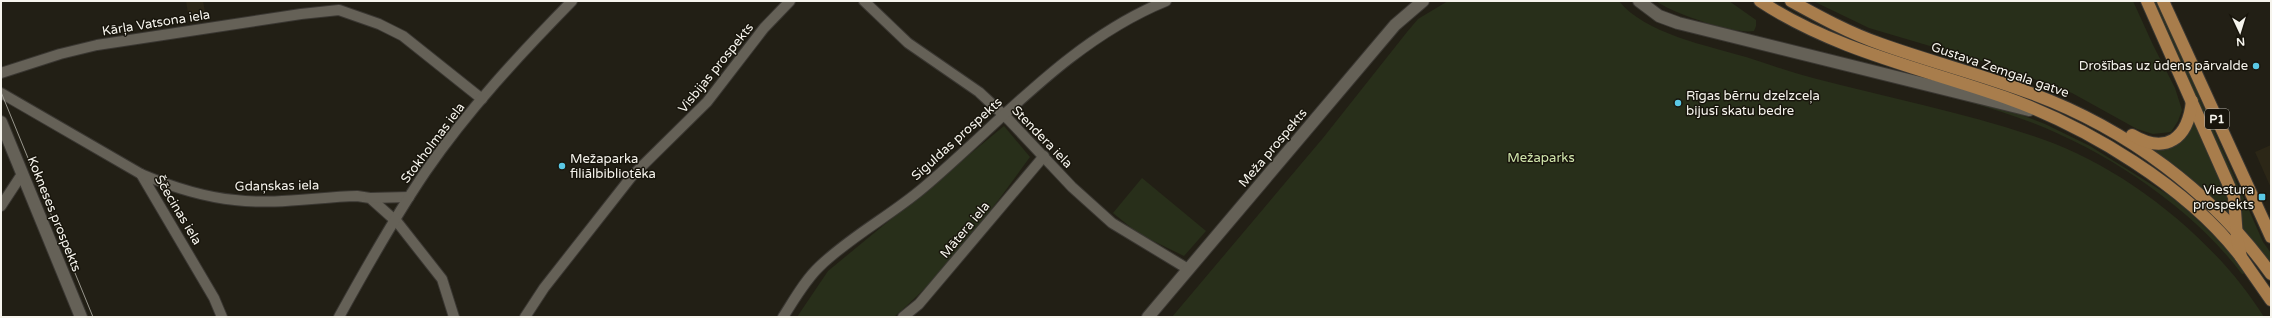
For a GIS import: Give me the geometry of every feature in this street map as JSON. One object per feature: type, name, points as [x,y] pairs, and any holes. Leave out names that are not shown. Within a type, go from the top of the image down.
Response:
[{"type":"main road","name":"Gustava Zemgala gatve","points":[[1760,1],[1801,25],[1847,46],[2004,97],[2046,113],[2087,134],[2169,185],[2203,215],[2242,257]]},
{"type":"main road","name":"Gustava Zemgala gatve","points":[[1791,1],[1839,27],[1880,44],[1988,78],[2075,112],[2141,149],[2193,188],[2236,230],[2271,274]]},
{"type":"main road","name":"P1","points":[[2147,1],[2234,197],[2236,230],[2242,257],[2271,300]]},
{"type":"main road","name":"P1","points":[[2163,1],[2271,237]]},
{"type":"main road","points":[[2075,112],[2114,125],[2142,141],[2164,143],[2176,138],[2185,128],[2190,115],[2192,101]]},
{"type":"street","name":"Stokholmas iela","points":[[338,317],[394,219],[427,170],[482,99],[531,42],[572,1]]},
{"type":"street","name":"Visbijas prospekts","points":[[525,317],[544,288],[632,176],[707,102],[764,28],[790,1]]},
{"type":"street","name":"Stendera iela","points":[[864,1],[908,43],[978,92],[1044,156],[1072,187],[1112,223],[1188,269]]},
{"type":"street","name":"Siguldas prospekts","points":[[783,317],[819,267],[849,241],[923,188],[1003,115],[1090,42],[1123,21],[1166,1]]},
{"type":"street","name":"Meža prospekts","points":[[1148,317],[1395,25],[1423,1]]},
{"type":"street","points":[[1639,1],[1659,16],[1678,23],[1932,84],[2006,105],[2046,113]]},
{"type":"street","name":"Kārļa Vatsona iela","points":[[1,73],[60,54],[97,45],[302,14],[339,6],[403,36],[482,99]]},
{"type":"street","name":"Ščecinas iela","points":[[1,93],[141,174],[214,298],[222,317]]},
{"type":"street","name":"Kokneses prospekts","points":[[1,122],[81,317]]},
{"type":"street","name":"Mātera iela","points":[[903,317],[919,304],[1044,156]]},
{"type":"street","points":[[1,206],[22,174]]},
{"type":"street","name":"Gdaņskas iela","points":[[141,174],[171,187],[199,195],[235,200],[258,201],[357,196],[370,198],[409,197]]},
{"type":"street","points":[[370,198],[394,219],[442,279],[454,317]]},
{"type":"shaded area","points":[[186,1],[203,1],[206,17],[189,20]]},
{"type":"shaded area","points":[[2271,145],[2271,188],[2255,152]]},
{"type":"green space","name":"Mežaparks","points":[[1448,1],[1619,1],[1630,12],[1644,22],[1660,30],[1696,43],[1746,57],[1804,76],[1985,121],[2042,139],[2074,152],[2106,168],[2167,210],[2221,261],[2264,317],[1172,317],[1323,138],[1418,19]]},
{"type":"green space","points":[[1656,1],[1729,1],[1756,20],[1756,26],[1754,31],[1733,30],[1689,17]]},
{"type":"green space","points":[[1813,1],[2133,1],[2175,88],[2182,110],[2178,121],[2171,132],[2153,134],[2137,129],[2072,93],[2001,67],[1869,28]]},
{"type":"green space","points":[[2153,1],[2157,1],[2263,242],[2271,253],[2271,264],[2242,230]]},
{"type":"green space","points":[[1903,83],[2001,107],[2045,124],[2090,146],[2178,201],[2216,238],[2247,273],[2242,274],[2222,250],[2174,205],[2148,185],[2091,150],[2062,135],[2017,117]]},
{"type":"green space","points":[[2194,118],[2223,182],[2230,207],[2229,216],[2180,169],[2148,147],[2156,148]]},
{"type":"green space","points":[[1004,126],[1030,157],[950,261],[913,300],[894,317],[797,317],[828,271]]},
{"type":"green space","points":[[1142,178],[1206,231],[1184,256],[1139,234],[1113,213]]},
{"type":"tram line","points":[[1,92],[93,317]]},
{"type":"place","name":"Drošības uz ūdens pārvalde","points":[[2256,66]]},
{"type":"place","name":"Rīgas bērnu dzelzceļa bijusī skatu bedre","points":[[1678,103]]},
{"type":"place","name":"Mežaparka filiālbibliotēka","points":[[562,166]]},
{"type":"place","name":"Viestura prospekts","points":[[2262,197]]}]
